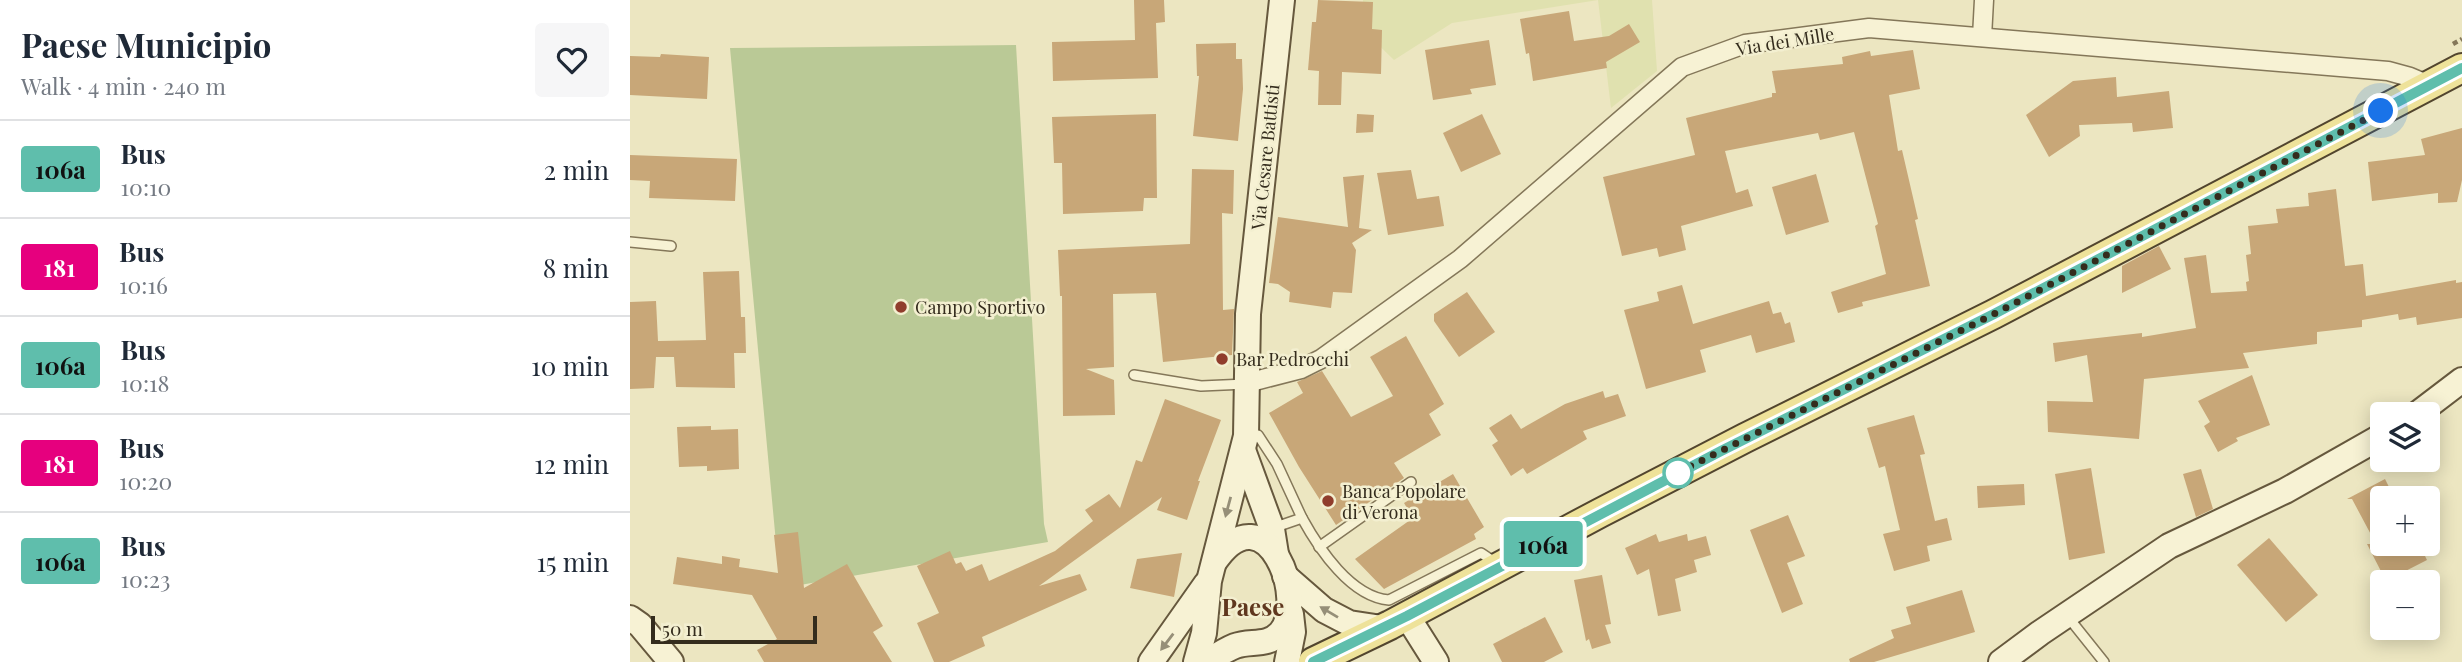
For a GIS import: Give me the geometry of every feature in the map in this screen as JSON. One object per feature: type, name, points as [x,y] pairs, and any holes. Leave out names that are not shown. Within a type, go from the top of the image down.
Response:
[{"type":"main road","points":[[1313,662],[1404,607],[1501,566],[1612,506],[1994,314],[2462,68]]},
{"type":"street","name":"Via Cesare Battisti","points":[[1245,443],[1248,314],[1282,0]]},
{"type":"street","points":[[1982,37],[1984,0]]},
{"type":"street","name":"Via dei Mille","points":[[1247,383],[1301,369],[1321,359],[1460,259],[1682,67],[1745,44],[1869,28],[2388,71],[2429,85]]},
{"type":"street","points":[[2433,402],[2462,380]]},
{"type":"street","points":[[1245,443],[1272,529],[1291,612],[1293,632],[1287,662]]},
{"type":"street","points":[[1216,657],[1204,633],[1211,573],[1245,443]]},
{"type":"street","points":[[2001,662],[2169,546],[2285,491],[2370,443]]},
{"type":"street","points":[[1152,662],[1227,545],[1246,537],[1257,538],[1267,544],[1280,565],[1324,610],[1349,623],[1404,607],[1436,662]]},
{"type":"street","points":[[1211,573],[1214,614],[1229,639],[1216,657]]},
{"type":"street","points":[[1216,657],[1278,635],[1287,624],[1291,612]]},
{"type":"street","points":[[630,618],[640,625],[671,662]]},
{"type":"lane","points":[[630,242],[671,246]]},
{"type":"lane","points":[[1133,375],[1201,386],[1247,383]]},
{"type":"lane","points":[[1245,443],[1258,435],[1277,464],[1319,547],[1345,577],[1375,599],[1389,600],[1404,607]]},
{"type":"lane","points":[[1319,547],[1411,482]]},
{"type":"lane","points":[[1272,529],[1302,518]]},
{"type":"lane","points":[[2066,615],[2104,662]]},
{"type":"green space","points":[[1363,0],[1598,0],[1452,23],[1394,60],[1360,27]]},
{"type":"green space","points":[[1598,0],[1652,0],[1657,71],[1611,108]]},
{"type":"green space","points":[[1016,45],[1044,524],[1048,542],[777,589],[780,586],[730,48]]},
{"type":"building","points":[[1134,0],[1164,0],[1165,22],[1156,23],[1158,78],[1053,81],[1052,42],[1135,40]]},
{"type":"building","points":[[1318,0],[1373,2],[1372,29],[1382,30],[1381,74],[1342,72],[1341,105],[1318,105],[1319,71],[1308,70],[1312,22],[1316,22]]},
{"type":"building","points":[[1569,11],[1574,41],[1609,36],[1629,24],[1640,42],[1606,62],[1607,68],[1533,81],[1520,19]]},
{"type":"building","points":[[1489,40],[1496,85],[1470,89],[1472,94],[1433,100],[1425,50]]},
{"type":"building","points":[[1236,43],[1236,59],[1242,59],[1243,89],[1238,141],[1193,136],[1199,76],[1196,44]]},
{"type":"building","points":[[1913,50],[1920,89],[1889,95],[1898,151],[1902,150],[1930,286],[1862,302],[1863,306],[1838,313],[1831,292],[1886,274],[1875,226],[1878,224],[1854,132],[1820,140],[1818,133],[1725,151],[1736,193],[1748,189],[1753,206],[1681,226],[1686,250],[1659,257],[1657,248],[1622,256],[1603,177],[1695,155],[1686,118],[1772,97],[1772,93],[1776,93],[1772,71],[1843,64],[1842,57],[1870,51],[1871,56]]},
{"type":"building","points":[[661,54],[709,57],[707,99],[630,95],[630,56],[660,57]]},
{"type":"building","points":[[2116,77],[2117,97],[2169,91],[2173,128],[2133,132],[2132,123],[2079,125],[2080,136],[2049,157],[2026,115],[2073,81]]},
{"type":"building","points":[[1156,114],[1157,198],[1144,198],[1143,211],[1063,214],[1062,163],[1054,163],[1052,117]]},
{"type":"building","points":[[1357,114],[1374,115],[1373,132],[1356,133]]},
{"type":"building","points":[[1482,114],[1501,154],[1461,172],[1443,133]]},
{"type":"building","points":[[2462,128],[2462,180],[2457,202],[2438,203],[2438,193],[2372,201],[2368,162],[2425,155],[2421,139]]},
{"type":"building","points":[[630,155],[737,159],[735,201],[649,198],[650,181],[630,180]]},
{"type":"building","points":[[1192,169],[1234,170],[1233,214],[1222,213],[1223,310],[1234,309],[1232,355],[1163,362],[1156,293],[1113,294],[1114,367],[1086,369],[1114,380],[1115,415],[1063,416],[1062,296],[1058,250],[1190,244]]},
{"type":"building","points":[[1411,170],[1417,199],[1439,196],[1444,226],[1388,235],[1377,173]]},
{"type":"building","points":[[1816,174],[1829,222],[1786,235],[1772,187]]},
{"type":"building","points":[[1364,175],[1359,228],[1372,230],[1352,243],[1356,250],[1352,293],[1333,292],[1331,308],[1289,302],[1290,292],[1278,284],[1269,283],[1278,217],[1348,227],[1343,177]]},
{"type":"building","points":[[2336,189],[2345,266],[2363,264],[2366,296],[2456,280],[2456,283],[2462,282],[2462,318],[2417,325],[2416,317],[2399,320],[2398,314],[2362,320],[2362,327],[2317,332],[2317,344],[2243,353],[2249,368],[2144,379],[2139,439],[2048,432],[2047,401],[2093,402],[2087,355],[2055,362],[2053,343],[2142,333],[2142,337],[2196,328],[2184,258],[2206,255],[2211,293],[2247,291],[2246,282],[2249,281],[2246,255],[2251,254],[2248,226],[2278,223],[2276,209],[2309,206],[2308,193]]},
{"type":"building","points":[[2159,246],[2171,269],[2122,293],[2122,266]]},
{"type":"building","points":[[739,271],[746,353],[734,353],[735,388],[676,387],[674,357],[656,357],[654,388],[630,389],[630,302],[656,301],[658,341],[706,340],[703,272]]},
{"type":"building","points":[[1682,285],[1693,324],[1769,301],[1773,314],[1781,312],[1785,324],[1790,322],[1795,342],[1756,353],[1751,335],[1700,350],[1706,372],[1646,389],[1624,310],[1659,301],[1657,292]]},
{"type":"building","points":[[1467,292],[1495,332],[1459,357],[1434,321],[1434,314]]},
{"type":"building","points":[[1406,336],[1444,404],[1429,414],[1441,435],[1394,463],[1404,478],[1336,525],[1269,413],[1303,393],[1297,382],[1322,371],[1351,417],[1393,396],[1370,357]]},
{"type":"building","points":[[2252,375],[2270,425],[2236,438],[2238,441],[2218,452],[2204,426],[2210,422],[2198,401]]},
{"type":"building","points":[[1603,391],[1605,398],[1618,394],[1626,416],[1583,431],[1587,439],[1527,474],[1523,468],[1511,476],[1492,445],[1498,441],[1489,428],[1511,414],[1521,429],[1565,404]]},
{"type":"building","points":[[1165,399],[1221,420],[1198,481],[1187,520],[1157,510],[1162,497],[1039,586],[1080,574],[1087,590],[982,637],[985,646],[949,662],[934,662],[917,623],[939,613],[917,566],[950,551],[956,564],[961,562],[966,571],[982,564],[989,581],[1055,551],[1093,521],[1085,510],[1109,494],[1120,508],[1136,460],[1142,462]]},
{"type":"building","points":[[1914,415],[1925,454],[1920,455],[1935,521],[1947,518],[1952,540],[1927,546],[1930,561],[1894,571],[1883,534],[1900,530],[1885,466],[1879,468],[1867,428]]},
{"type":"building","points":[[711,426],[711,430],[738,429],[739,469],[707,471],[707,466],[679,467],[677,427]]},
{"type":"building","points":[[2091,468],[2105,553],[2069,560],[2055,474]]},
{"type":"building","points":[[2201,469],[2213,509],[2196,517],[2183,474]]},
{"type":"building","points":[[1453,474],[1484,527],[1474,534],[1476,539],[1384,589],[1355,559],[1413,518],[1404,503]]},
{"type":"building","points":[[2385,479],[2388,486],[2372,486]]},
{"type":"building","points":[[2024,484],[2025,505],[1978,508],[1977,486]]},
{"type":"building","points":[[2370,487],[2370,533],[2352,499],[2347,499]]},
{"type":"building","points":[[1788,515],[1805,556],[1787,563],[1803,604],[1782,613],[1750,530]]},
{"type":"building","points":[[798,532],[804,588],[847,564],[883,626],[873,632],[892,662],[764,662],[757,650],[777,639],[752,595],[673,584],[677,557],[722,564],[722,556],[740,559],[739,567],[778,573],[774,535]]},
{"type":"building","points":[[1656,534],[1659,542],[1687,534],[1688,541],[1706,536],[1711,555],[1694,560],[1697,572],[1675,579],[1681,611],[1658,616],[1649,569],[1637,575],[1625,548]]},
{"type":"building","points":[[2269,538],[2318,595],[2286,622],[2237,565]]},
{"type":"building","points":[[1182,553],[1174,597],[1130,588],[1137,559]]},
{"type":"building","points":[[2373,556],[2425,556],[2427,560],[2407,570],[2380,570]]},
{"type":"building","points":[[1602,575],[1611,624],[1605,625],[1611,643],[1592,649],[1589,639],[1586,641],[1574,580]]},
{"type":"building","points":[[1962,590],[1975,632],[1874,662],[1850,662],[1849,659],[1894,638],[1891,630],[1911,624],[1906,607]]},
{"type":"building","points":[[1545,617],[1563,652],[1544,662],[1502,662],[1493,644]]},
{"type":"bus line","name":"106a","points":[[1313,662],[1407,616],[1721,451],[1994,314],[2462,68]]},
{"type":"place","name":"Campo Sportivo","points":[[901,307]]},
{"type":"place","name":"Bar Pedrocchi","points":[[1222,359]]},
{"type":"place","name":"Banca Popolare di Verona","points":[[1328,501]]},
{"type":"district","name":"Paese","points":[[1253,606]]},
{"type":"route","points":[[1678,473],[1673,475],[1994,314],[2381,111]]}]
